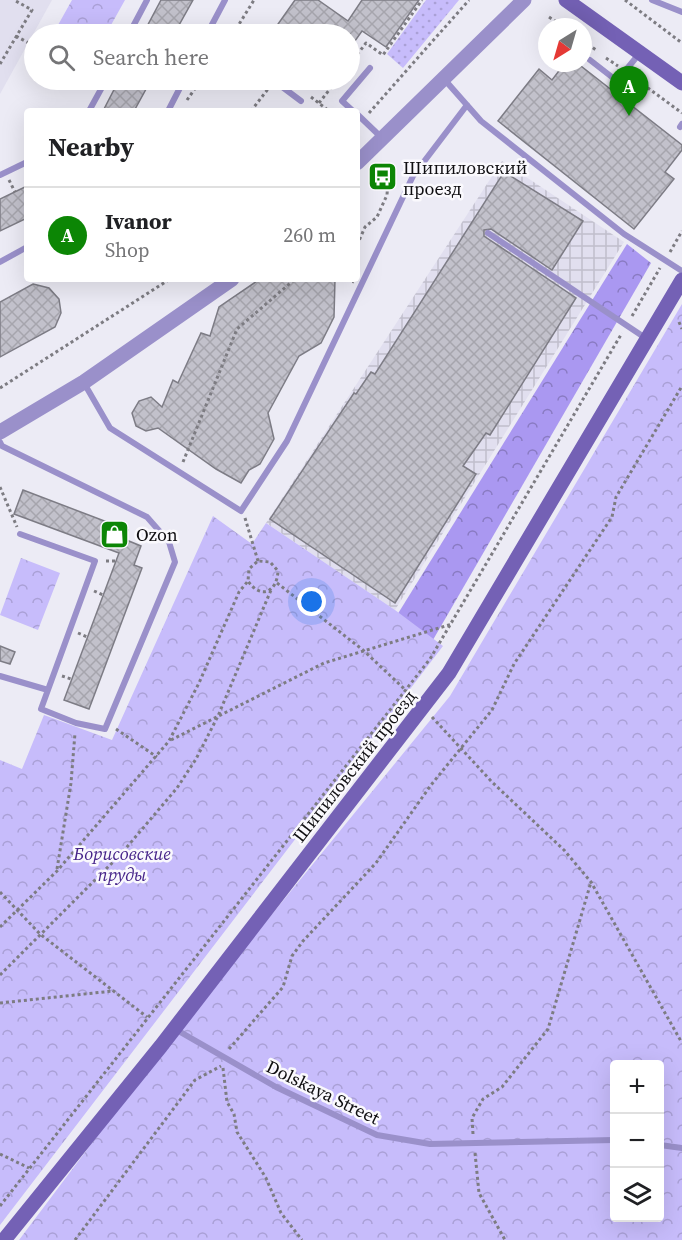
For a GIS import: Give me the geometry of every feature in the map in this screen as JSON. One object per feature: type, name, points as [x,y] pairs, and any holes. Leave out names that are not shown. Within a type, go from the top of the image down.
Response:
[{"type":"main road","points":[[566,0],[682,83]]},
{"type":"main road","name":"Шипиловский проезд","points":[[4,1240],[174,1029],[449,673],[682,280]]},
{"type":"street","points":[[360,160],[524,0]]},
{"type":"street","points":[[0,432],[84,382],[228,282]]},
{"type":"lane","points":[[134,24],[147,0]]},
{"type":"lane","points":[[214,24],[225,0]]},
{"type":"lane","points":[[652,0],[682,12]]},
{"type":"lane","points":[[592,62],[617,81],[639,53]]},
{"type":"lane","points":[[360,80],[370,68]]},
{"type":"lane","points":[[444,79],[481,121],[624,234],[682,271]]},
{"type":"lane","points":[[91,108],[101,90]]},
{"type":"lane","points":[[170,108],[179,90]]},
{"type":"lane","points":[[286,90],[301,101]]},
{"type":"lane","points":[[350,108],[342,101],[351,90]]},
{"type":"lane","points":[[84,382],[110,428],[242,511],[287,441],[413,176],[468,105]]},
{"type":"lane","points":[[360,116],[382,138]]},
{"type":"lane","points":[[0,175],[24,163]]},
{"type":"lane","points":[[488,233],[647,339]]},
{"type":"lane","points":[[0,262],[24,249]]},
{"type":"lane","points":[[0,442],[2,446],[147,516],[169,542],[175,562],[105,729],[76,723],[41,709],[95,561],[20,534]]},
{"type":"lane","points":[[0,676],[48,690]]},
{"type":"lane","name":"Dolskaya Street","points":[[174,1029],[327,1114],[377,1135],[430,1144],[474,1145],[610,1140]]},
{"type":"lane","points":[[664,1146],[682,1148]]},
{"type":"path","points":[[0,64],[32,10],[14,0]]},
{"type":"path","points":[[239,24],[254,0]]},
{"type":"path","points":[[360,51],[366,43],[383,55],[422,0]]},
{"type":"path","points":[[363,119],[469,0]]},
{"type":"path","points":[[625,0],[682,43]]},
{"type":"path","points":[[16,36],[24,40]]},
{"type":"path","points":[[184,104],[194,90]]},
{"type":"path","points":[[252,108],[266,90]]},
{"type":"path","points":[[319,103],[329,90]]},
{"type":"path","points":[[360,238],[365,227],[377,217],[387,195],[388,180],[381,169]]},
{"type":"path","points":[[0,1206],[430,659],[682,231]]},
{"type":"path","points":[[0,388],[165,282]]},
{"type":"path","points":[[183,462],[237,329],[292,282]]},
{"type":"path","points":[[679,322],[682,328]]},
{"type":"path","points":[[222,1056],[283,987],[292,956],[303,941],[375,863],[431,785],[492,710],[514,664],[612,517],[616,497],[682,386]]},
{"type":"path","points":[[0,487],[20,534]]},
{"type":"path","points":[[250,530],[258,561]]},
{"type":"path","points":[[0,927],[57,871],[169,741],[199,683],[239,592],[248,581],[249,569],[258,561],[270,562],[279,571],[277,584],[271,590],[218,716],[177,788],[120,854],[0,975]]},
{"type":"path","points":[[248,581],[253,589],[262,592],[271,590]]},
{"type":"path","points":[[277,584],[363,650],[416,700]]},
{"type":"path","points":[[169,741],[324,663],[452,624]]},
{"type":"path","points":[[431,716],[492,782],[564,850],[591,882],[682,1043]]},
{"type":"path","points":[[57,871],[72,783],[76,723]]},
{"type":"path","points":[[107,723],[157,757]]},
{"type":"path","points":[[505,1240],[479,1193],[472,1118],[483,1099],[502,1087],[548,1029],[591,882]]},
{"type":"path","points":[[0,892],[40,934],[147,1017]]},
{"type":"path","points":[[0,1003],[114,991]]},
{"type":"path","points":[[75,1240],[195,1080],[222,1065],[227,1102],[234,1114],[237,1132],[266,1178],[281,1212],[302,1240]]},
{"type":"path","points":[[0,1154],[29,1168]]},
{"type":"shaded area","points":[[0,0],[52,0],[39,24],[24,24],[24,51],[0,94]]},
{"type":"shaded area","points":[[502,161],[624,242],[395,610],[266,523]]},
{"type":"green space","points":[[72,0],[125,0],[112,24],[59,24]]},
{"type":"green space","points":[[426,0],[459,0],[403,68],[387,54]]},
{"type":"green space","points":[[627,244],[651,263],[426,652],[394,620]]},
{"type":"green space","points":[[682,304],[682,1240],[19,1240],[171,1038],[450,696]]},
{"type":"green space","name":"Борисовские пруды","points":[[213,516],[252,544],[266,523],[395,610],[443,646],[0,1225],[0,760],[22,769],[44,715],[112,740]]},
{"type":"green space","points":[[21,558],[60,573],[38,630],[0,615]]},
{"type":"building","points":[[161,0],[193,0],[180,24],[148,24]]},
{"type":"building","points":[[295,0],[318,0],[348,21],[362,0],[419,0],[386,47],[362,31],[360,34],[360,24],[278,24]]},
{"type":"building","points":[[538,70],[552,80],[558,72],[589,72],[682,145],[682,150],[665,172],[674,179],[634,229],[498,121]]},
{"type":"building","points":[[114,90],[146,90],[136,108],[105,108]]},
{"type":"building","points":[[504,172],[583,221],[552,270],[491,229],[484,230],[484,236],[576,298],[490,435],[486,433],[463,466],[476,474],[395,603],[270,519],[354,393],[356,394],[371,372],[375,374]]},
{"type":"building","points":[[24,187],[24,219],[0,231],[0,199]]},
{"type":"building","points":[[256,282],[335,282],[334,317],[321,343],[299,356],[268,413],[274,439],[260,464],[249,470],[241,483],[216,469],[158,428],[146,431],[136,426],[132,413],[139,401],[151,397],[162,407],[173,380],[178,383],[201,333],[210,336],[219,307]]},
{"type":"building","points":[[33,284],[49,288],[59,299],[61,313],[55,327],[0,357],[0,302]]},
{"type":"building","points":[[23,490],[128,530],[124,539],[141,546],[134,565],[142,568],[89,709],[64,700],[119,553],[14,514]]},
{"type":"building","points":[[0,646],[15,652],[10,664],[0,661]]},
{"type":"place","name":"Ivanor","points":[[629,116]]},
{"type":"place","name":"Шипиловский проезд","points":[[382,177]]},
{"type":"place","name":"Ozon","points":[[115,534]]}]
